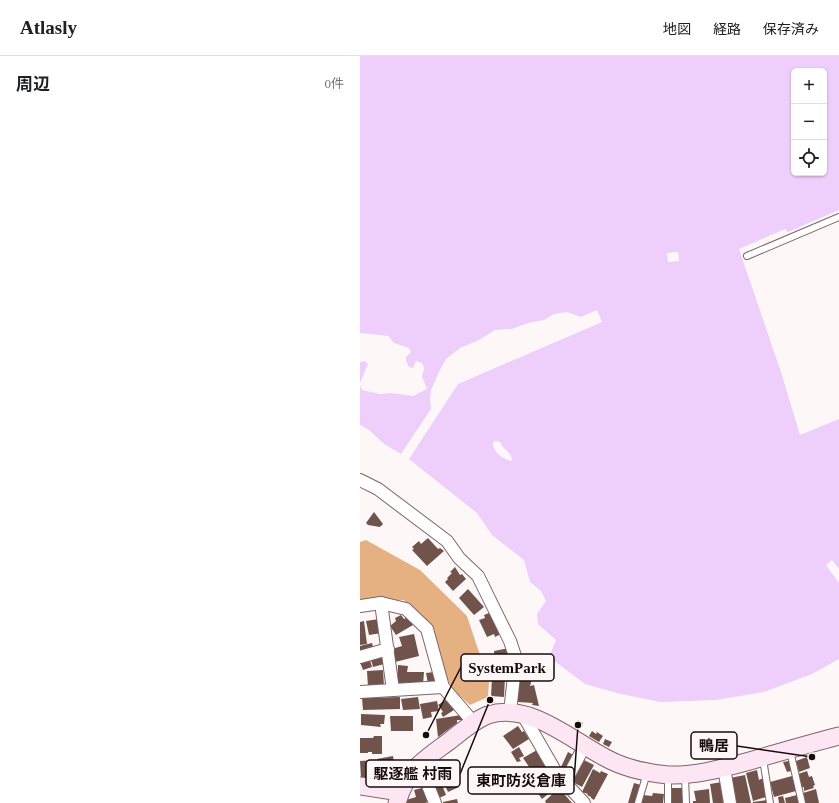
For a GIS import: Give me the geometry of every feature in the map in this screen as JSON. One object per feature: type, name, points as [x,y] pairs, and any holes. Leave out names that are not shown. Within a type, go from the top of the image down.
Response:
[{"type":"main road","points":[[360,786],[398,798],[407,778],[419,763],[474,723],[486,716],[497,713],[516,713],[532,717],[604,758],[630,768],[668,775],[724,768],[839,736]]},
{"type":"street","points":[[360,480],[378,489],[448,541],[459,558],[478,576],[510,641],[515,656],[516,713],[541,747],[564,784],[584,803]]},
{"type":"street","points":[[381,603],[393,690]]},
{"type":"street","points":[[361,604],[381,603],[406,609],[427,629],[443,687],[474,723]]},
{"type":"street","points":[[360,657],[388,649]]},
{"type":"street","points":[[360,692],[443,687]]},
{"type":"street","points":[[564,784],[585,746]]},
{"type":"street","points":[[419,763],[435,803]]},
{"type":"street","points":[[724,768],[730,803]]},
{"type":"lane","points":[[747,256],[839,217]]},
{"type":"lane","points":[[790,749],[802,803]]},
{"type":"lane","points":[[762,757],[770,803]]},
{"type":"lane","points":[[638,803],[648,772]]},
{"type":"lane","points":[[685,774],[686,803]]},
{"type":"lane","points":[[668,775],[668,803]]},
{"type":"shaded area","points":[[360,56],[839,56],[839,210],[788,232],[785,229],[739,249],[782,375],[800,435],[839,419],[839,569],[832,560],[826,565],[839,583],[839,659],[812,674],[764,692],[716,700],[660,702],[621,694],[585,684],[549,657],[556,640],[538,624],[537,614],[546,601],[541,591],[530,582],[524,560],[492,535],[477,513],[409,459],[458,384],[602,322],[597,310],[581,317],[567,312],[554,314],[544,320],[528,323],[512,329],[495,330],[479,340],[460,348],[446,359],[431,390],[431,409],[401,454],[384,444],[369,430],[360,425],[360,385],[362,390],[380,394],[391,393],[413,396],[427,389],[422,377],[424,368],[422,363],[416,361],[413,368],[409,367],[406,357],[411,352],[409,348],[394,343],[388,336],[360,333]],"holes":[[[678,252],[679,261],[668,262],[667,253]],[[494,441],[500,442],[511,455],[512,461],[496,452],[493,446]]]},
{"type":"shaded area","points":[[365,361],[368,364],[360,383],[360,362]]},
{"type":"shaded area","points":[[366,540],[420,570],[467,616],[489,682],[488,697],[470,705],[454,691],[404,600],[360,602],[360,542]]},
{"type":"pier","points":[[596,313],[601,322],[456,383],[600,321]]},
{"type":"building","points":[[374,512],[383,524],[380,527],[368,525],[366,523]]},
{"type":"building","points":[[428,538],[438,549],[440,548],[444,551],[427,566],[412,550],[414,549],[412,547],[419,541],[421,544]]},
{"type":"building","points":[[455,567],[460,575],[462,574],[466,579],[453,591],[445,582],[452,573],[450,572]]},
{"type":"building","points":[[468,589],[484,607],[474,615],[459,598]]},
{"type":"building","points":[[489,613],[491,617],[495,615],[501,634],[495,637],[494,634],[487,637],[479,620],[485,618],[484,615]]},
{"type":"building","points":[[401,615],[404,619],[409,616],[413,625],[396,635],[390,626],[396,621],[395,618]]},
{"type":"building","points":[[379,619],[382,633],[369,635],[366,621]]},
{"type":"building","points":[[364,621],[367,644],[360,645],[360,622]]},
{"type":"building","points":[[414,634],[419,656],[395,662],[392,649],[402,646],[399,637]]},
{"type":"building","points":[[372,643],[374,650],[360,654],[360,646]]},
{"type":"building","points":[[509,648],[509,669],[496,671],[494,651]]},
{"type":"building","points":[[385,652],[388,663],[373,667],[370,656]]},
{"type":"building","points":[[370,660],[372,667],[363,670],[360,662]]},
{"type":"building","points":[[518,663],[525,665],[525,672],[529,671],[528,679],[532,679],[530,686],[534,685],[539,706],[532,705],[533,703],[518,702]]},
{"type":"building","points":[[398,665],[408,666],[407,672],[424,672],[423,685],[397,685]]},
{"type":"building","points":[[383,670],[384,686],[368,687],[367,671]]},
{"type":"building","points":[[434,672],[435,684],[428,684],[426,673]]},
{"type":"building","points":[[492,677],[505,677],[504,697],[491,696]]},
{"type":"building","points":[[400,697],[400,709],[363,710],[362,698]]},
{"type":"building","points":[[418,697],[420,709],[403,710],[401,699]]},
{"type":"building","points":[[447,699],[454,710],[443,717],[441,713],[443,712],[438,705]]},
{"type":"building","points":[[437,701],[439,711],[431,712],[432,717],[423,719],[420,704]]},
{"type":"building","points":[[361,714],[385,715],[384,724],[380,724],[381,727],[361,725]]},
{"type":"building","points":[[461,715],[462,720],[457,720],[457,723],[438,737],[436,719]]},
{"type":"building","points":[[390,716],[413,716],[413,731],[391,731]]},
{"type":"building","points":[[578,720],[583,723],[578,730],[574,728]]},
{"type":"building","points":[[518,726],[522,732],[524,731],[529,739],[513,749],[503,736]]},
{"type":"building","points":[[592,731],[603,736],[599,742],[589,736]]},
{"type":"building","points":[[374,736],[382,736],[382,754],[372,754],[372,752],[360,753],[360,738],[373,738]]},
{"type":"building","points":[[605,739],[612,742],[609,747],[603,744]]},
{"type":"building","points":[[519,747],[524,756],[519,758],[521,761],[517,762],[511,752]]},
{"type":"building","points":[[537,750],[548,768],[536,777],[523,758]]},
{"type":"building","points":[[568,752],[575,756],[567,772],[560,769]]},
{"type":"building","points":[[393,756],[395,777],[380,779],[377,759]]},
{"type":"building","points":[[807,757],[810,768],[799,772],[796,761]]},
{"type":"building","points":[[376,760],[376,771],[372,771],[372,777],[361,778],[360,761]]},
{"type":"building","points":[[584,760],[594,765],[582,787],[571,781],[581,762]]},
{"type":"building","points":[[789,761],[791,771],[787,772],[783,762]]},
{"type":"building","points":[[455,767],[458,775],[454,777],[459,787],[448,792],[440,775]]},
{"type":"building","points":[[593,769],[600,773],[601,771],[608,774],[594,800],[587,795],[588,794],[582,792]]},
{"type":"building","points":[[757,770],[759,780],[763,778],[766,797],[753,801],[746,773]]},
{"type":"building","points":[[807,771],[809,777],[812,776],[815,785],[813,786],[814,788],[804,791],[804,787],[801,788],[798,774]]},
{"type":"building","points":[[546,773],[557,787],[542,799],[537,792],[539,790],[534,783]]},
{"type":"building","points":[[745,775],[751,803],[734,803],[730,778]]},
{"type":"building","points":[[792,776],[796,791],[774,797],[770,782]]},
{"type":"building","points":[[439,777],[446,795],[439,798],[432,779]]},
{"type":"building","points":[[722,782],[725,803],[713,803],[710,784]]},
{"type":"building","points":[[634,783],[641,785],[636,803],[628,803]]},
{"type":"building","points":[[426,787],[431,801],[425,803],[407,803],[406,800],[416,797],[414,790]]},
{"type":"building","points":[[559,788],[572,803],[546,803],[545,801]]},
{"type":"building","points":[[670,788],[682,788],[682,803],[670,803]]},
{"type":"building","points":[[709,789],[710,803],[693,803],[693,801],[696,801],[694,791]]},
{"type":"building","points":[[816,789],[819,803],[805,803],[803,793]]},
{"type":"building","points":[[653,793],[664,794],[663,803],[642,803],[643,795],[652,796]]},
{"type":"building","points":[[797,795],[799,803],[786,803],[785,798]]},
{"type":"building","points":[[783,796],[785,803],[779,803],[778,797]]},
{"type":"building","points":[[457,799],[458,803],[443,803],[443,802]]},
{"type":"building","points":[[767,800],[767,803],[753,803],[753,802]]},
{"type":"place","name":"駆逐艦 村雨","points":[[490,700]]},
{"type":"place","name":"東町防災倉庫","points":[[578,725]]},
{"type":"place","name":"SystemPark","points":[[426,735]]},
{"type":"place","name":"鴨居","points":[[812,757]]}]
